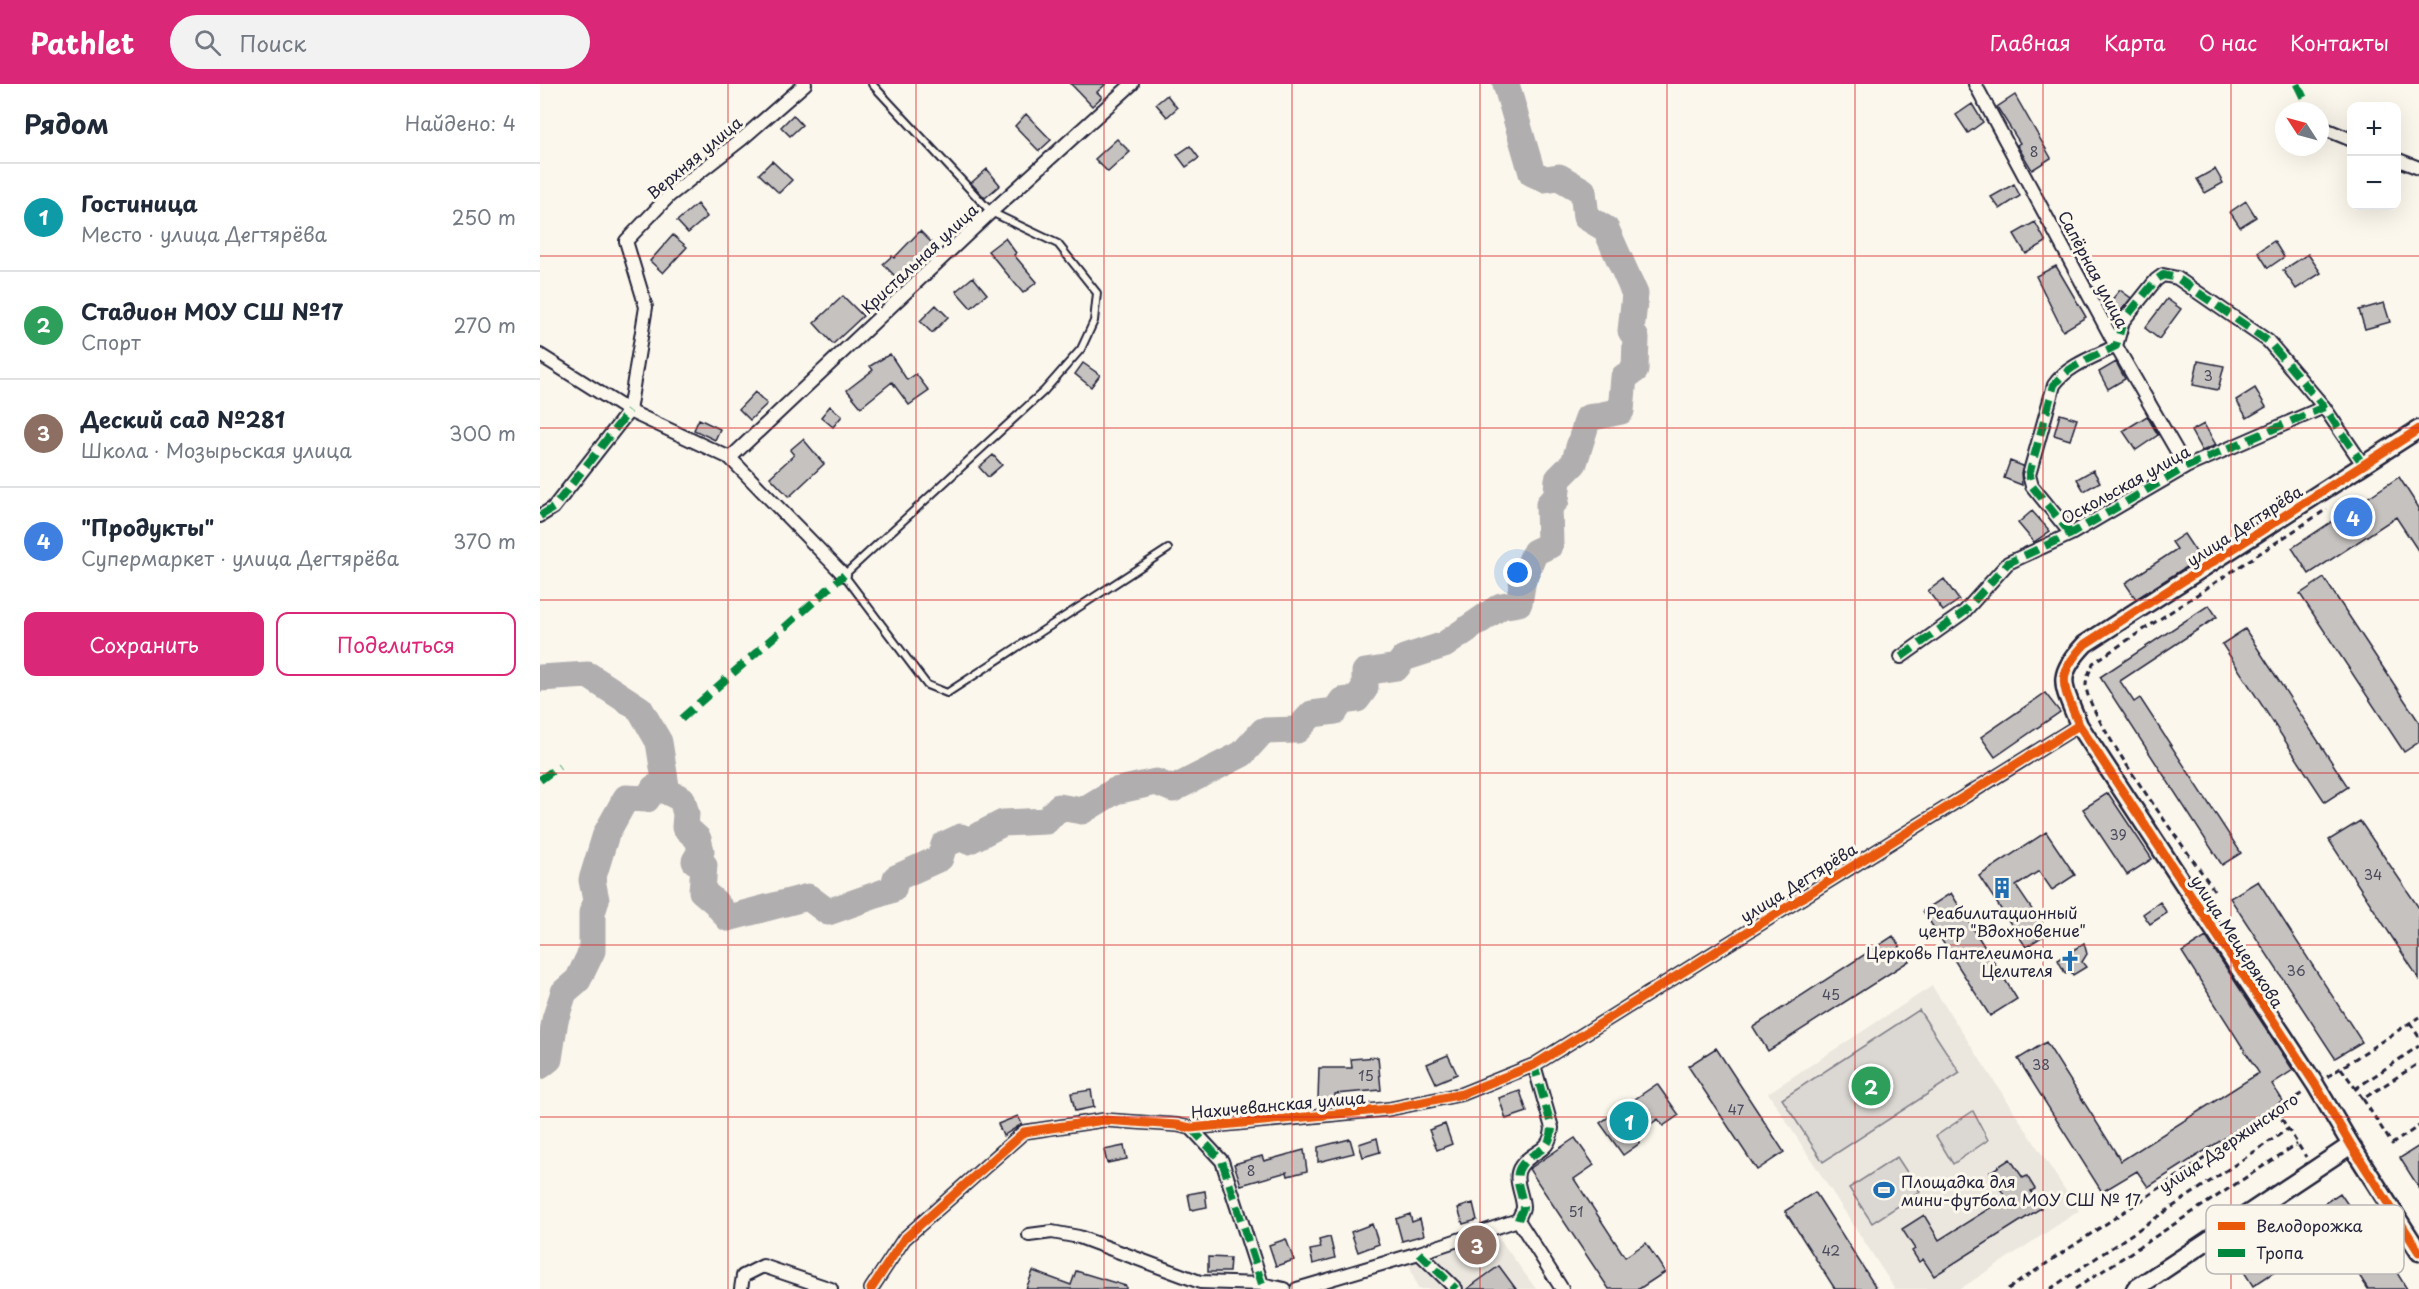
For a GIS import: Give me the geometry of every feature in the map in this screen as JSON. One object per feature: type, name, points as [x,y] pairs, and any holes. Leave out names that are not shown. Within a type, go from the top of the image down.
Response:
[{"type":"street","name":"Верхняя улица","points":[[540,516],[553,508],[628,411],[646,307],[626,241],[669,196],[742,139],[805,84]]},
{"type":"street","name":"Кристальная улица","points":[[729,458],[991,212],[1132,84]]},
{"type":"street","name":"Сапёрная улица","points":[[1975,84],[2116,346],[2186,467]]},
{"type":"street","points":[[2329,131],[2347,138]]},
{"type":"street","points":[[2401,161],[2419,168]]},
{"type":"street","points":[[2071,534],[2032,486],[2029,475],[2054,385],[2061,375],[2072,368],[2116,346],[2123,321],[2156,280],[2163,275],[2177,278],[2268,340],[2324,407],[2364,466]]},
{"type":"street","points":[[540,355],[628,411],[729,458],[844,575]]},
{"type":"street","name":"Оскольская улица","points":[[1901,657],[1964,612],[2008,563],[2071,534],[2186,467],[2324,407]]},
{"type":"street","name":"улица Дегтярёва","points":[[2085,644],[2419,429]]},
{"type":"street","name":"улица Мещерякова","points":[[2085,644],[2069,661],[2062,682],[2079,725],[2315,1084],[2350,1145],[2389,1205]]},
{"type":"street","name":"улица Дегтярёва","points":[[1534,1065],[2079,725]]},
{"type":"street","points":[[1297,1289],[1419,1253],[1518,1220],[1523,1209],[1517,1175],[1521,1165],[1547,1146],[1552,1138],[1552,1128],[1534,1065]]},
{"type":"street","name":"Нахичеванская улица","points":[[871,1289],[904,1239],[1024,1131],[1104,1120],[1191,1128],[1389,1109],[1462,1094],[1534,1065]]},
{"type":"street","points":[[1191,1128],[1222,1161],[1262,1284]]},
{"type":"street","points":[[2261,1205],[2350,1145]]},
{"type":"street","points":[[1518,1220],[1562,1289]]},
{"type":"street","name":"улица Мещерякова","points":[[2404,1229],[2419,1252]]},
{"type":"street","points":[[1029,1235],[1053,1232],[1079,1237],[1200,1282],[1262,1284],[1284,1289]]},
{"type":"street","points":[[2135,1289],[2206,1242]]},
{"type":"street","points":[[1419,1253],[1456,1289]]},
{"type":"street","points":[[741,1289],[743,1276],[763,1266],[831,1289]]},
{"type":"lane","points":[[872,84],[991,212],[1058,244],[1097,293],[1094,321],[1081,349],[1044,391],[844,575],[927,685],[946,693],[1168,549]]},
{"type":"path","points":[[2214,890],[2107,734],[2091,705],[2086,684],[2093,663],[2330,507]]},
{"type":"path","points":[[2410,1023],[2419,1037]]},
{"type":"path","points":[[2355,1089],[2419,1046]]},
{"type":"path","points":[[2362,1099],[2419,1064]]},
{"type":"path","points":[[2341,1068],[2392,1144],[2419,1126]]},
{"type":"path","points":[[2276,1110],[2315,1169]]},
{"type":"path","points":[[2050,1289],[2288,1129]]},
{"type":"path","points":[[2075,1289],[2297,1144]]},
{"type":"shaded area","points":[[1932,986],[2079,1211],[1960,1289],[1895,1289],[1768,1093]]},
{"type":"shaded area","points":[[1919,1010],[1960,1073],[1823,1162],[1782,1099]]},
{"type":"shaded area","points":[[1973,1111],[1988,1140],[1953,1164],[1936,1136]]},
{"type":"shaded area","name":"Площадка для мини-футбола МОУ СШ № 17","points":[[1897,1157],[1920,1192],[1872,1223],[1849,1188]]},
{"type":"shaded area","points":[[1490,1226],[1536,1289],[1418,1289],[1409,1264]]},
{"type":"building","points":[[1071,84],[1106,84],[1097,92],[1102,97],[1092,106]]},
{"type":"building","points":[[1167,95],[1177,108],[1167,117],[1156,104]]},
{"type":"building","points":[[2015,95],[2051,158],[2032,170],[2017,145],[2020,143],[1997,107]]},
{"type":"building","points":[[1972,104],[1983,122],[1968,133],[1956,115]]},
{"type":"building","points":[[1026,114],[1051,140],[1039,151],[1015,126]]},
{"type":"building","points":[[793,115],[802,125],[790,136],[781,127]]},
{"type":"building","points":[[1117,139],[1130,152],[1108,172],[1095,159]]},
{"type":"building","points":[[1190,146],[1199,158],[1186,167],[1177,155]]},
{"type":"building","points":[[772,161],[792,180],[779,193],[759,174]]},
{"type":"building","points":[[987,169],[1000,185],[985,198],[971,183]]},
{"type":"building","points":[[2215,169],[2223,183],[2205,193],[2197,179]]},
{"type":"building","points":[[2014,184],[2020,196],[2000,209],[1991,197]]},
{"type":"building","points":[[2246,201],[2256,217],[2240,227],[2230,212]]},
{"type":"building","points":[[697,204],[707,217],[688,233],[677,221]]},
{"type":"building","points":[[2035,222],[2046,242],[2026,254],[2014,234]]},
{"type":"building","points":[[920,231],[934,245],[899,280],[883,264],[892,256],[894,258]]},
{"type":"building","points":[[673,235],[687,247],[663,273],[650,261]]},
{"type":"building","points":[[1005,238],[1016,253],[1014,255],[1037,282],[1023,293],[988,251]]},
{"type":"building","points":[[2274,241],[2284,257],[2268,268],[2258,252]]},
{"type":"building","points":[[2308,254],[2321,273],[2296,289],[2283,270]]},
{"type":"building","points":[[2056,266],[2086,317],[2063,331],[2036,276]]},
{"type":"building","points":[[973,277],[987,294],[971,308],[956,291]]},
{"type":"building","points":[[2120,290],[2131,298],[2116,317],[2105,308]]},
{"type":"building","points":[[843,296],[863,316],[833,344],[814,323]]},
{"type":"building","points":[[2167,299],[2181,309],[2159,339],[2145,328]]},
{"type":"building","points":[[2384,303],[2390,322],[2365,329],[2359,310]]},
{"type":"building","points":[[936,305],[948,317],[932,333],[920,321]]},
{"type":"building","points":[[890,354],[907,380],[916,374],[929,391],[909,405],[892,382],[861,407],[847,390],[873,370],[870,366]]},
{"type":"building","points":[[2198,361],[2224,366],[2218,390],[2193,385]]},
{"type":"building","points":[[2116,362],[2125,379],[2108,389],[2099,372]]},
{"type":"building","points":[[1083,363],[1100,375],[1091,387],[1075,374]]},
{"type":"building","points":[[2255,388],[2266,407],[2247,418],[2236,400]]},
{"type":"building","points":[[755,392],[767,404],[750,420],[739,409]]},
{"type":"building","points":[[830,406],[842,416],[833,427],[821,417]]},
{"type":"building","points":[[2060,414],[2077,419],[2070,440],[2054,435]]},
{"type":"building","points":[[2147,416],[2158,435],[2136,450],[2123,431]]},
{"type":"building","points":[[699,419],[720,429],[715,440],[694,430]]},
{"type":"building","points":[[2204,424],[2216,445],[2202,451],[2191,431]]},
{"type":"building","points":[[803,439],[824,464],[789,497],[770,477],[794,455],[790,450]]},
{"type":"building","points":[[993,455],[1002,465],[988,477],[979,467]]},
{"type":"building","points":[[2010,461],[2023,466],[2022,485],[2004,478]]},
{"type":"building","points":[[2093,470],[2100,482],[2084,491],[2077,479]]},
{"type":"building","points":[[2399,477],[2419,508],[2419,552],[2396,517],[2309,574],[2292,548]]},
{"type":"building","points":[[2032,511],[2050,531],[2034,542],[2018,523]]},
{"type":"building","points":[[2184,534],[2200,558],[2136,599],[2125,583],[2177,549],[2172,542]]},
{"type":"building","points":[[2324,578],[2419,722],[2419,742],[2404,752],[2300,594]]},
{"type":"building","points":[[1944,579],[1959,600],[1943,611],[1928,591]]},
{"type":"building","points":[[2209,605],[2217,617],[2120,681],[2134,702],[2140,698],[2241,853],[2222,865],[2100,677]]},
{"type":"building","points":[[2245,629],[2348,787],[2325,802],[2222,644]]},
{"type":"building","points":[[2045,693],[2060,712],[1995,757],[1981,737]]},
{"type":"building","points":[[2108,793],[2152,859],[2127,875],[2083,809]]},
{"type":"building","points":[[2360,821],[2419,908],[2419,979],[2329,840]]},
{"type":"building","name":"Реабилитационный центр \"Вдохновение\"","points":[[2046,832],[2075,875],[2052,890],[2039,871],[2016,886],[2048,933],[2026,947],[1979,876]]},
{"type":"building","points":[[2258,881],[2362,1042],[2335,1058],[2230,898]]},
{"type":"building","points":[[1951,893],[2017,999],[1990,1016],[1923,911]]},
{"type":"building","points":[[2160,902],[2167,913],[2150,924],[2143,914]]},
{"type":"building","points":[[1893,936],[1909,961],[1768,1051],[1753,1027]]},
{"type":"building","points":[[2206,937],[2293,1070],[2272,1084],[2283,1101],[2148,1187],[2137,1171],[2102,1192],[2018,1059],[2046,1042],[2121,1161],[2259,1073],[2182,952]]},
{"type":"building","name":"Церковь Пантелеимона Целителя","points":[[2084,943],[2087,954],[2082,962],[2086,967],[2073,975],[2070,969],[2065,973],[2058,960]]},
{"type":"building","points":[[1716,1048],[1784,1152],[1757,1170],[1688,1066]]},
{"type":"building","points":[[1448,1055],[1457,1074],[1436,1083],[1427,1064]]},
{"type":"building","points":[[1378,1057],[1381,1090],[1335,1094],[1335,1101],[1318,1101],[1319,1068],[1352,1068],[1351,1059]]},
{"type":"building","points":[[1657,1084],[1679,1115],[1663,1126],[1658,1119],[1634,1136],[1640,1143],[1623,1155],[1600,1123]]},
{"type":"building","points":[[1091,1090],[1094,1107],[1075,1111],[1071,1093]]},
{"type":"building","points":[[1520,1091],[1527,1112],[1506,1119],[1499,1098]]},
{"type":"building","points":[[1018,1116],[1022,1124],[1003,1136],[998,1124]]},
{"type":"building","points":[[1445,1124],[1452,1144],[1437,1150],[1429,1130]]},
{"type":"building","points":[[1377,1138],[1380,1152],[1363,1157],[1359,1144]]},
{"type":"building","points":[[1575,1138],[1594,1165],[1574,1179],[1625,1257],[1646,1243],[1665,1272],[1639,1289],[1609,1289],[1529,1169]]},
{"type":"building","points":[[1350,1139],[1354,1153],[1318,1162],[1318,1147]]},
{"type":"building","points":[[1124,1146],[1127,1159],[1107,1163],[1104,1150]]},
{"type":"building","points":[[2419,1146],[2419,1188],[2400,1158]]},
{"type":"building","points":[[1304,1150],[1307,1171],[1288,1176],[1287,1172],[1241,1185],[1234,1164],[1262,1156],[1264,1161]]},
{"type":"building","points":[[2010,1159],[2023,1178],[2027,1176],[2035,1189],[2031,1191],[2041,1208],[1934,1276],[1923,1259],[1919,1262],[1912,1251],[1915,1249],[1902,1229],[1924,1215],[1939,1240],[2006,1198],[1990,1172]]},
{"type":"building","points":[[1205,1191],[1207,1207],[1191,1210],[1188,1194]]},
{"type":"building","points":[[1815,1192],[1877,1289],[1835,1289],[1785,1211]]},
{"type":"building","points":[[2340,1193],[2348,1205],[2322,1205]]},
{"type":"building","points":[[1473,1203],[1477,1220],[1463,1224],[1458,1208]]},
{"type":"building","points":[[1410,1214],[1412,1222],[1420,1219],[1424,1235],[1402,1241],[1396,1219]]},
{"type":"building","points":[[1372,1224],[1379,1244],[1358,1252],[1351,1232]]},
{"type":"building","points":[[1330,1237],[1335,1258],[1313,1264],[1310,1250],[1321,1248],[1319,1240]]},
{"type":"building","points":[[1286,1239],[1294,1260],[1276,1266],[1269,1245]]},
{"type":"building","points":[[1208,1257],[1230,1258],[1229,1272],[1208,1272]]},
{"type":"building","points":[[1499,1266],[1516,1289],[1467,1289]]},
{"type":"building","points":[[1033,1271],[1071,1285],[1076,1271],[1126,1286],[1126,1289],[1026,1289]]},
{"type":"building","points":[[2245,1274],[2271,1274],[2253,1286]]},
{"type":"building","points":[[2358,1274],[2398,1274],[2407,1289],[2368,1289]]},
{"type":"waterway","points":[[540,1066],[549,1059],[555,1020],[564,992],[578,980],[592,951],[592,913],[596,900],[592,880],[606,834],[626,798],[647,799],[654,788],[666,786],[668,792],[682,799],[686,814],[685,827],[698,839],[701,851],[695,861],[704,865],[702,891],[728,918],[808,897],[828,912],[893,889],[896,878],[940,858],[944,845],[961,837],[968,841],[1003,823],[1046,821],[1059,807],[1082,811],[1115,791],[1156,782],[1173,789],[1242,754],[1263,731],[1297,730],[1312,714],[1335,711],[1342,701],[1357,699],[1365,688],[1365,672],[1397,667],[1404,658],[1444,645],[1501,606],[1519,603],[1523,579],[1535,552],[1550,545],[1549,504],[1556,500],[1558,479],[1574,463],[1588,418],[1621,411],[1624,377],[1635,370],[1636,338],[1631,331],[1635,294],[1606,229],[1586,217],[1583,191],[1559,177],[1545,179],[1532,173],[1506,84]]},
{"type":"waterway","points":[[540,678],[588,675],[640,709],[659,742],[666,786]]},
{"type":"marked path","points":[[2297,84],[2306,102]]},
{"type":"marked path","points":[[2071,534],[2032,486],[2029,475],[2054,385],[2066,372],[2116,346],[2123,321],[2156,280],[2163,275],[2177,278],[2268,341],[2324,407]]},
{"type":"marked path","points":[[1901,657],[1964,612],[2008,563],[2071,534],[2186,467],[2324,407],[2364,466]]},
{"type":"marked path","points":[[540,516],[553,508],[629,411]]},
{"type":"marked path","points":[[681,719],[844,575]]},
{"type":"marked path","points":[[540,780],[559,766]]},
{"type":"marked path","points":[[1518,1220],[1523,1207],[1518,1181],[1519,1171],[1526,1161],[1548,1143],[1552,1128],[1534,1065]]},
{"type":"marked path","points":[[1191,1128],[1222,1161],[1262,1284]]},
{"type":"marked path","points":[[1419,1253],[1456,1289]]},
{"type":"cycle path","points":[[2389,1205],[2315,1084],[2079,725],[2064,683],[2068,666],[2085,644],[2419,429]]},
{"type":"cycle path","points":[[871,1289],[904,1239],[1024,1132],[1104,1120],[1191,1128],[1389,1109],[1462,1094],[1534,1065],[2079,725]]},
{"type":"cycle path","points":[[2404,1228],[2419,1252]]},
{"type":"place","name":"\"Продукты\"","points":[[2353,517]]},
{"type":"place","name":"Реабилитационный центр \"Вдохновение\"","points":[[2002,888]]},
{"type":"place","name":"Церковь Пантелеимона Целителя","points":[[2070,961]]},
{"type":"place","name":"Стадион МОУ СШ №17","points":[[1871,1086]]},
{"type":"place","name":"Гостиница","points":[[1629,1121]]},
{"type":"place","name":"Площадка для мини-футбола МОУ СШ № 17","points":[[1884,1190]]},
{"type":"place","name":"Деский сад №281","points":[[1477,1245]]}]
